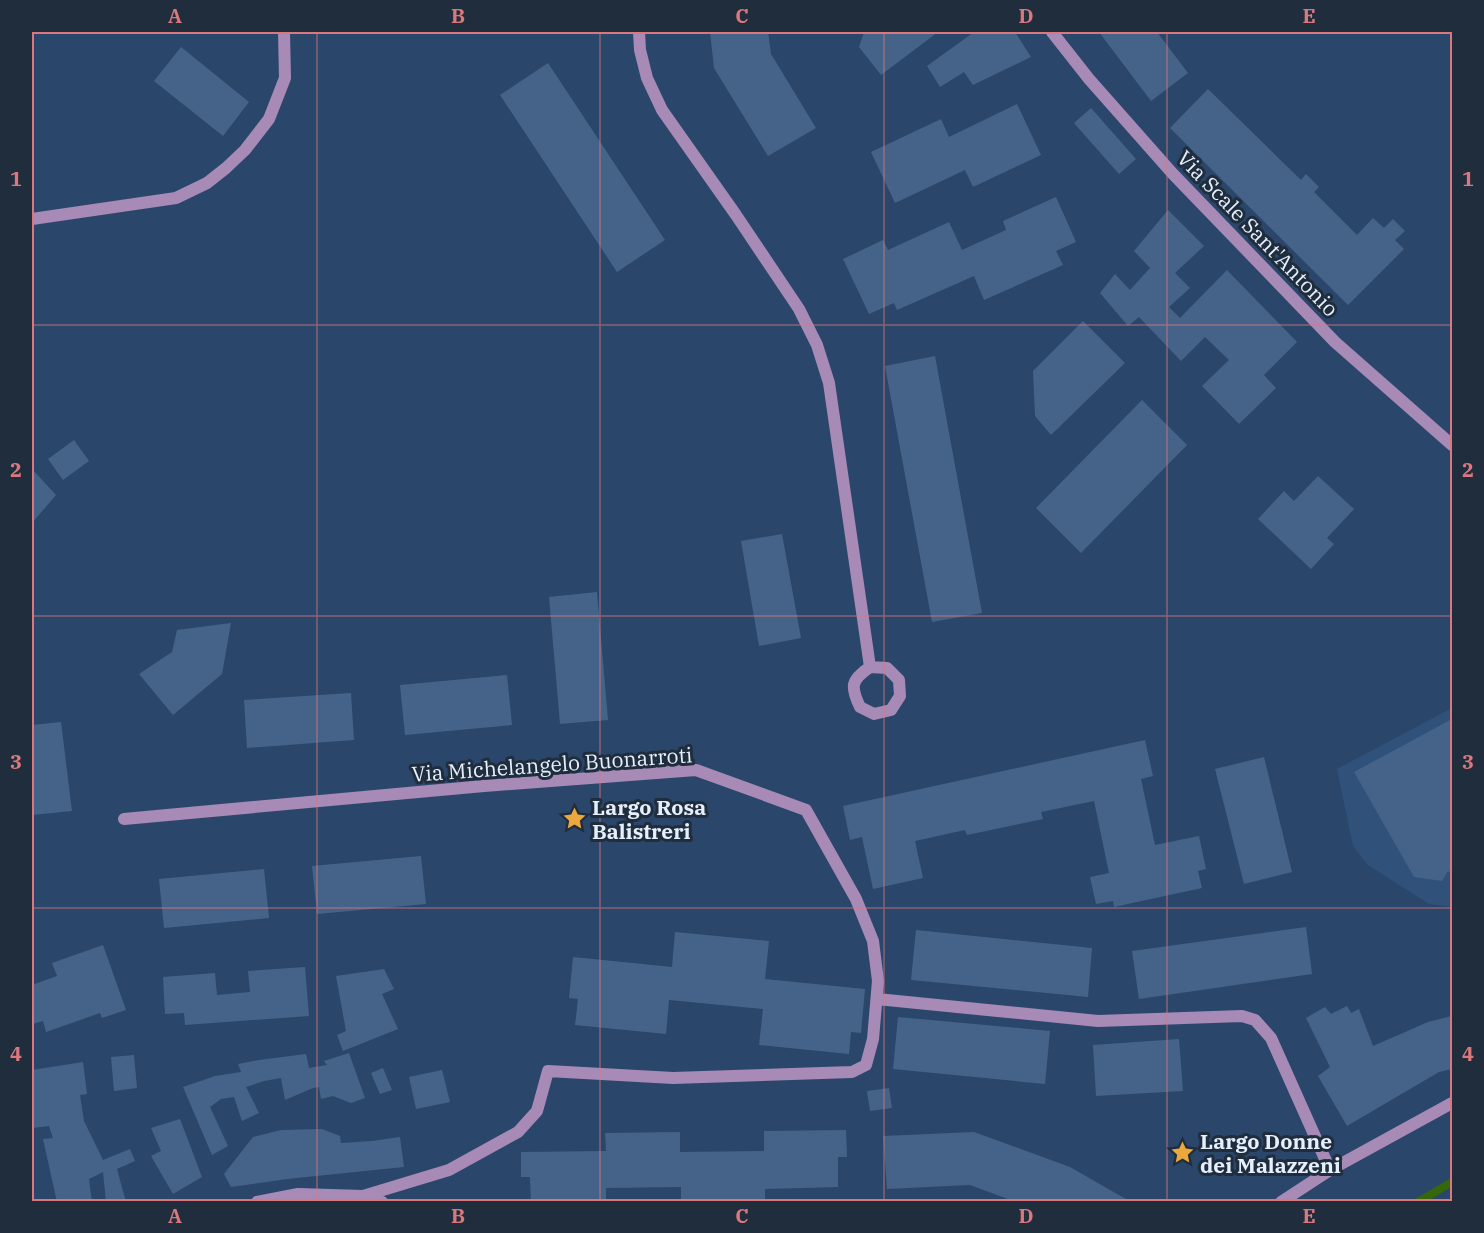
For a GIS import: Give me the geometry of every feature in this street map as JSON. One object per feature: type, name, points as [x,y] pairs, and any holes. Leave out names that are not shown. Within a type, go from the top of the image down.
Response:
[{"type":"street","points":[[32,219],[176,198],[207,183],[245,150],[269,119],[285,78],[284,32]]},
{"type":"street","points":[[639,32],[640,50],[647,78],[662,110],[799,309],[817,345],[829,383],[870,666]]},
{"type":"street","name":"Via Scale Sant'Antonio","points":[[1052,32],[1089,79],[1173,174],[1335,342],[1452,445]]},
{"type":"street","name":"Via Michelangelo Buonarroti","points":[[124,819],[484,786],[696,770],[806,810],[856,898],[873,941],[878,981],[877,999],[873,1039],[866,1065],[852,1072],[673,1078],[548,1071],[537,1111],[518,1132],[449,1170],[363,1196]]},
{"type":"street","points":[[877,999],[1098,1021],[1242,1016],[1255,1020],[1271,1038],[1330,1170]]},
{"type":"street","points":[[1281,1202],[1330,1170],[1452,1103]]},
{"type":"street","points":[[257,1202],[298,1194],[363,1196],[382,1202]]},
{"type":"shaded area","points":[[1452,708],[1452,907],[1429,904],[1368,865],[1353,846],[1337,769]]},
{"type":"building","points":[[710,32],[768,32],[771,54],[816,128],[768,156],[714,68]]},
{"type":"building","points":[[864,32],[938,32],[881,75],[859,47]]},
{"type":"building","points":[[974,32],[1015,32],[1031,57],[973,85],[964,72],[940,87],[927,66]]},
{"type":"building","points":[[1099,32],[1157,32],[1188,73],[1151,101]]},
{"type":"building","points":[[181,47],[249,102],[223,136],[154,81]]},
{"type":"building","points":[[548,63],[665,240],[617,272],[500,95]]},
{"type":"building","points":[[1208,89],[1301,180],[1306,174],[1319,187],[1314,192],[1357,235],[1373,218],[1384,228],[1393,219],[1405,231],[1395,240],[1404,249],[1348,305],[1170,128]]},
{"type":"building","points":[[1017,104],[1041,155],[973,187],[965,170],[895,203],[871,152],[941,119],[949,137]]},
{"type":"building","points":[[1091,108],[1136,159],[1119,174],[1074,123]]},
{"type":"building","points":[[1056,197],[1076,242],[1056,251],[1063,265],[984,300],[974,276],[897,310],[894,303],[869,314],[843,259],[883,240],[888,250],[949,222],[962,250],[1006,230],[1003,221]]},
{"type":"building","points":[[1168,210],[1204,246],[1175,273],[1190,288],[1169,307],[1180,318],[1227,270],[1297,342],[1264,375],[1276,388],[1239,424],[1202,386],[1229,360],[1205,337],[1181,361],[1139,317],[1128,326],[1100,293],[1115,274],[1130,290],[1150,268],[1134,251]]},
{"type":"building","points":[[1083,321],[1125,363],[1051,435],[1035,416],[1033,371]]},
{"type":"building","points":[[935,356],[982,613],[932,622],[885,366]]},
{"type":"building","points":[[1142,400],[1187,445],[1081,553],[1036,508]]},
{"type":"building","points":[[74,440],[89,461],[63,480],[48,459]]},
{"type":"building","points":[[32,469],[56,495],[32,523]]},
{"type":"building","points":[[1318,476],[1354,509],[1327,538],[1334,544],[1311,569],[1258,519],[1284,491],[1294,501]]},
{"type":"building","points":[[782,534],[801,638],[759,646],[741,541]]},
{"type":"building","points":[[597,592],[608,720],[560,724],[549,597]]},
{"type":"building","points":[[231,623],[222,674],[173,715],[139,674],[172,652],[177,630]]},
{"type":"building","points":[[507,675],[512,725],[405,735],[400,685]]},
{"type":"building","points":[[351,693],[354,740],[247,748],[244,700]]},
{"type":"building","points":[[1452,719],[1452,874],[1448,871],[1442,881],[1414,877],[1354,772]]},
{"type":"building","points":[[61,722],[72,811],[32,815],[32,725]]},
{"type":"building","points":[[1145,740],[1153,776],[1141,779],[1155,845],[1199,836],[1206,869],[1198,871],[1202,888],[1114,907],[1113,901],[1096,904],[1090,877],[1109,873],[1094,801],[1041,812],[1043,819],[967,835],[965,830],[915,841],[923,878],[873,889],[862,837],[850,840],[843,806]]},
{"type":"building","points":[[1264,757],[1292,872],[1244,884],[1215,769]]},
{"type":"building","points":[[421,856],[426,904],[317,914],[312,866]]},
{"type":"building","points":[[264,869],[269,918],[164,928],[159,879]]},
{"type":"building","points":[[1306,927],[1312,974],[1139,999],[1132,951]]},
{"type":"building","points":[[916,930],[1092,948],[1088,997],[911,980]]},
{"type":"building","points":[[675,932],[769,941],[765,979],[865,989],[861,1033],[851,1032],[849,1054],[759,1045],[763,1009],[669,1000],[666,1034],[575,1025],[578,999],[569,998],[573,957],[672,967]]},
{"type":"building","points":[[103,945],[126,1010],[102,1018],[100,1013],[46,1032],[43,1021],[33,1024],[32,985],[57,976],[52,963]]},
{"type":"building","points":[[305,967],[309,1016],[185,1025],[184,1013],[165,1014],[163,977],[215,973],[217,995],[250,992],[248,971]]},
{"type":"building","points":[[384,969],[394,989],[382,994],[398,1029],[343,1051],[337,1035],[346,1031],[336,976]]},
{"type":"building","points":[[1347,1006],[1351,1013],[1359,1009],[1373,1046],[1428,1022],[1452,1016],[1452,1069],[1439,1072],[1347,1126],[1318,1076],[1330,1067],[1306,1018],[1325,1007],[1331,1014]]},
{"type":"building","points":[[898,1017],[1050,1031],[1045,1084],[893,1069]]},
{"type":"building","points":[[1179,1039],[1183,1091],[1096,1096],[1093,1045]]},
{"type":"building","points":[[349,1053],[365,1098],[351,1103],[333,1096],[321,1099],[319,1087],[285,1100],[281,1078],[246,1087],[259,1113],[242,1121],[234,1097],[221,1099],[210,1107],[228,1146],[212,1155],[183,1087],[215,1076],[241,1072],[238,1064],[306,1054],[309,1068],[327,1065],[324,1061]]},
{"type":"building","points":[[134,1055],[137,1088],[114,1091],[111,1057]]},
{"type":"building","points":[[83,1062],[87,1094],[80,1095],[84,1121],[103,1160],[130,1149],[135,1161],[117,1169],[126,1202],[106,1202],[103,1172],[89,1179],[92,1202],[57,1202],[43,1139],[53,1138],[49,1126],[32,1128],[32,1070]]},
{"type":"building","points":[[383,1068],[392,1090],[380,1094],[371,1073]]},
{"type":"building","points":[[442,1070],[450,1102],[416,1109],[409,1077]]},
{"type":"building","points":[[889,1088],[892,1108],[870,1111],[867,1091]]},
{"type":"building","points":[[180,1119],[202,1177],[173,1194],[151,1156],[161,1151],[151,1128]]},
{"type":"building","points":[[322,1129],[340,1136],[341,1143],[400,1137],[404,1167],[231,1187],[224,1174],[253,1137],[281,1130]]},
{"type":"building","points":[[846,1130],[847,1157],[838,1157],[838,1187],[765,1189],[765,1202],[681,1202],[681,1187],[606,1188],[606,1202],[531,1202],[530,1177],[521,1177],[521,1152],[606,1151],[605,1133],[680,1132],[680,1152],[764,1151],[764,1131]]},
{"type":"building","points":[[974,1132],[1070,1167],[1131,1202],[1016,1202],[970,1185],[887,1189],[883,1136]]},
{"type":"waterway","points":[[1418,1202],[1452,1182]]},
{"type":"place","name":"Largo Rosa Balistreri","points":[[574,819]]},
{"type":"place","name":"Largo Donne dei Malazzeni","points":[[1182,1153]]}]
